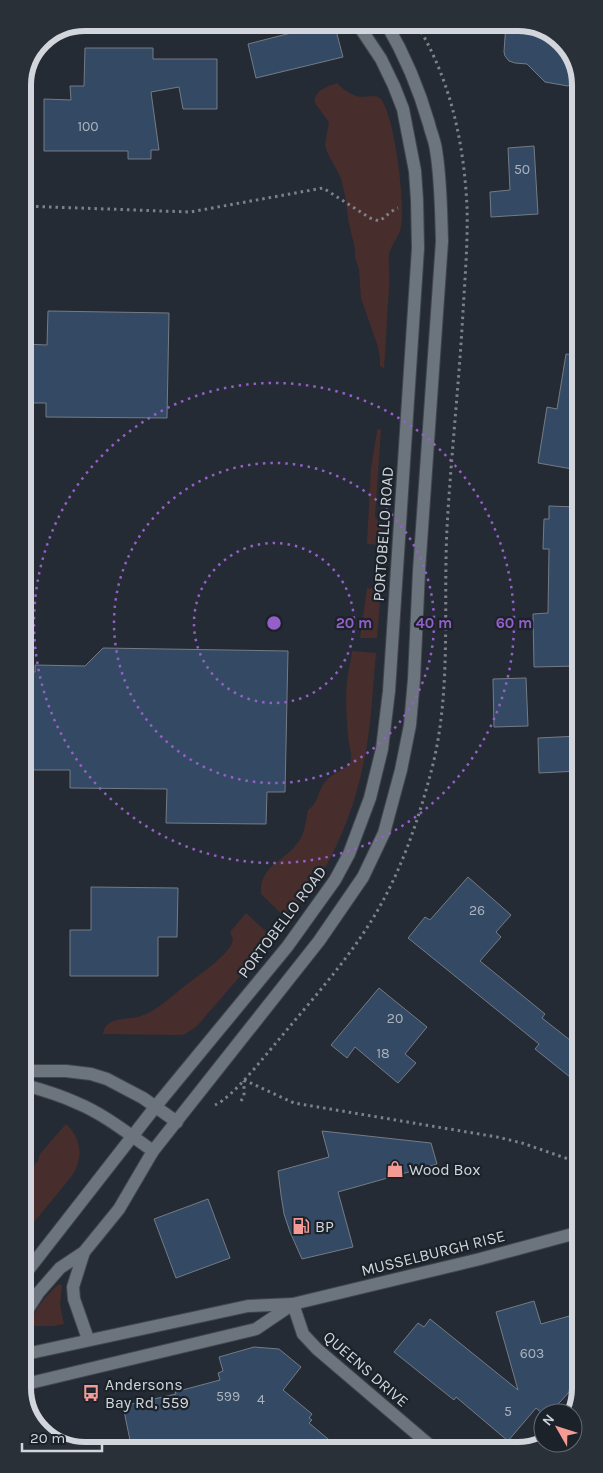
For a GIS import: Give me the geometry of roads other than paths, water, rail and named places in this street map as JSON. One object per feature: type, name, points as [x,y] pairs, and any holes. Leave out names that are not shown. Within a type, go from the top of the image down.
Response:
[{"type":"main road","name":"PORTOBELLO ROAD","points":[[31,1266],[156,1106],[287,947],[336,880],[349,854],[370,798],[382,749],[389,691],[418,248],[418,200],[415,171],[403,109],[381,59],[364,31]]},
{"type":"main road","points":[[31,1304],[60,1268],[84,1252],[119,1209],[153,1152],[319,941],[363,877],[384,833],[401,770],[410,725],[442,241],[441,195],[436,149],[425,110],[398,44],[391,31]]},
{"type":"main road","points":[[31,1071],[91,1074],[107,1079],[144,1098],[177,1122]]},
{"type":"main road","points":[[31,1087],[78,1103],[97,1113],[153,1152]]},
{"type":"main road","name":"MUSSELBURGH RISE","points":[[31,1353],[248,1306],[293,1304],[480,1259],[572,1234]]},
{"type":"main road","points":[[84,1252],[73,1287],[74,1299],[88,1339]]},
{"type":"main road","name":"MUSSELBURGH RISE","points":[[31,1383],[256,1329],[293,1304]]},
{"type":"main road","name":"QUEENS DRIVE","points":[[293,1304],[303,1334],[317,1349],[426,1442]]},
{"type":"place","name":"Wood Box","points":[[395,1169]]},
{"type":"place","name":"BP","points":[[301,1226]]},
{"type":"place","name":"Andersons Bay Rd, 559","points":[[91,1393]]}]
